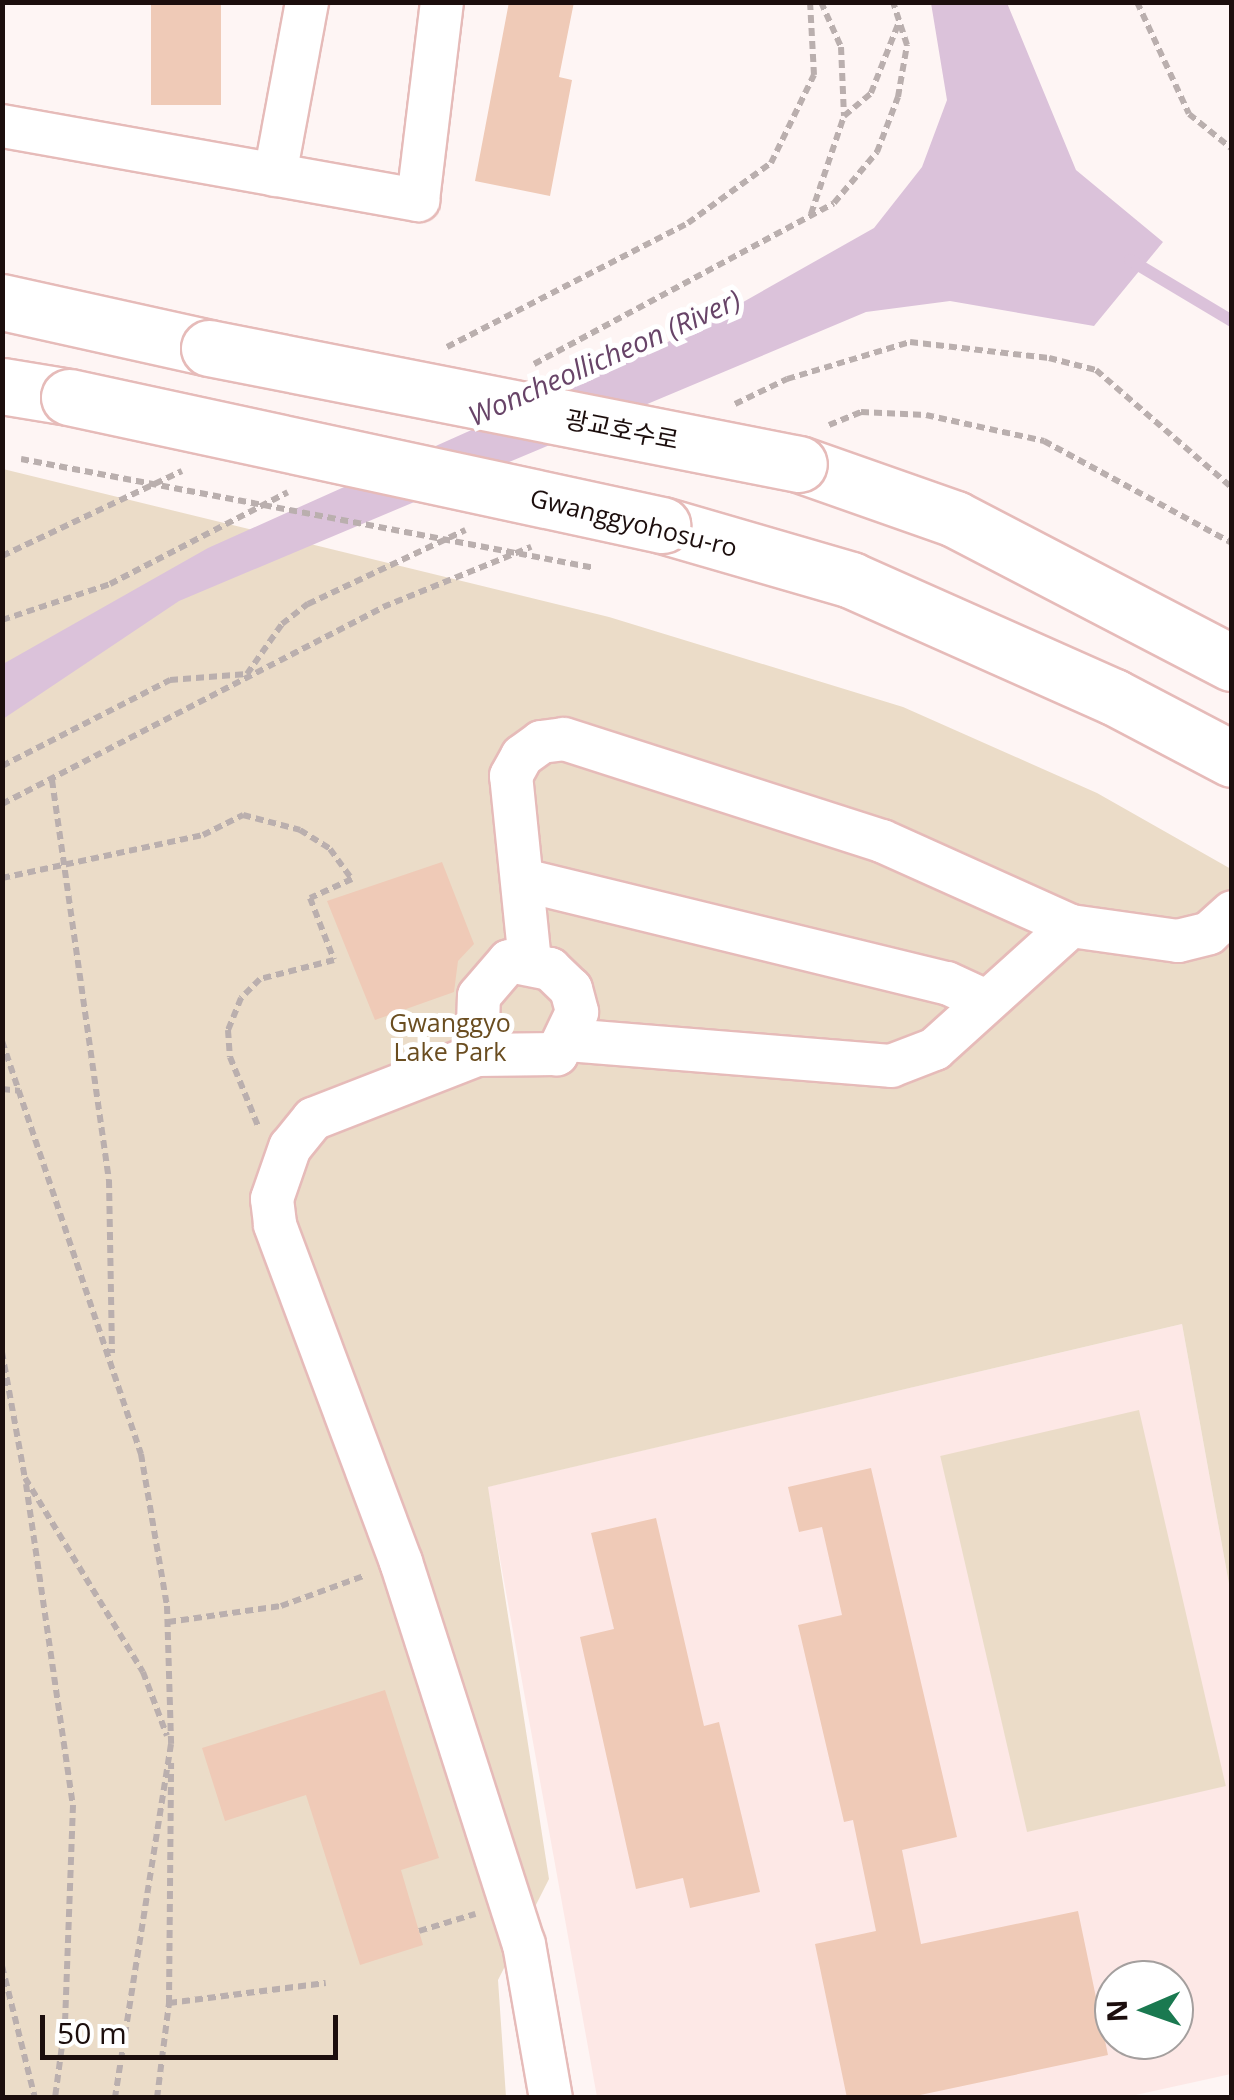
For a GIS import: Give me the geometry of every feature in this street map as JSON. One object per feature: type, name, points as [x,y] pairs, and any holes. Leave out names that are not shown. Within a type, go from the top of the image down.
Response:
[{"type":"main road","name":"광교호수로","points":[[2,302],[209,348],[799,464],[955,519],[1232,663]]},
{"type":"main road","name":"Gwanggyohosu-ro","points":[[2,386],[69,397],[662,525],[851,580],[1114,698],[1227,759]]},
{"type":"lane","points":[[275,174],[307,2]]},
{"type":"lane","points":[[2,126],[418,200],[442,2]]},
{"type":"lane","points":[[530,962],[511,776],[522,756],[540,742],[564,739],[882,841],[1071,926],[1178,941],[1209,933],[1232,912]]},
{"type":"lane","points":[[523,880],[946,983],[983,1000]]},
{"type":"lane","points":[[567,1040],[892,1066],[935,1049],[983,1000],[1071,926]]},
{"type":"lane","points":[[478,1056],[479,996],[509,961],[530,962],[571,989],[577,1012],[567,1040],[557,1054],[528,1059],[478,1056],[312,1119],[290,1148],[272,1199],[275,1224],[401,1562],[524,1944],[552,2098]]},
{"type":"path","points":[[436,353],[688,223],[771,163],[814,75],[810,2]]},
{"type":"path","points":[[810,217],[844,116],[841,47],[821,2]]},
{"type":"path","points":[[1137,2],[1189,114],[1232,149]]},
{"type":"path","points":[[844,116],[870,92],[900,21]]},
{"type":"path","points":[[21,459],[594,568]]},
{"type":"path","points":[[2,556],[190,468]]},
{"type":"path","points":[[52,779],[109,1180],[112,1364]]},
{"type":"path","points":[[2,878],[191,838],[243,816],[300,830],[330,850],[352,879],[310,898],[334,960],[260,979],[241,998],[228,1030],[230,1057],[258,1128]]},
{"type":"path","points":[[2,1040],[141,1454],[168,1622],[169,2003],[157,2098]]},
{"type":"path","points":[[2,1089],[20,1092]]},
{"type":"path","points":[[2,1352],[73,1805],[68,1984],[55,2098]]},
{"type":"path","points":[[24,1478],[143,1672],[170,1744],[116,2098]]},
{"type":"path","points":[[168,1622],[281,1606],[401,1562]]},
{"type":"path","points":[[419,1931],[481,1912]]},
{"type":"path","points":[[2,1966],[35,2098]]},
{"type":"path","points":[[169,2003],[326,1984]]},
{"type":"shaded area","points":[[931,3],[1007,3],[1076,170],[1163,242],[1094,326],[950,301],[866,312],[179,601],[3,719],[3,664],[208,548],[690,332],[874,228],[922,167],[947,100]]},
{"type":"shaded area","points":[[1182,1324],[1231,1595],[1231,2074],[1122,2098],[597,2097],[487,1487]]},
{"type":"green space","name":"Gwanggyo Lake Park","points":[[3,469],[609,617],[903,707],[1097,793],[1231,869],[1231,1595],[1182,1324],[488,1487],[549,1879],[498,1980],[506,2097],[3,2098]]},
{"type":"green space","points":[[1139,1410],[1226,1786],[1027,1832],[940,1456]]},
{"type":"building","points":[[151,2],[221,2],[221,105],[151,105]]},
{"type":"building","points":[[509,2],[574,2],[559,77],[572,80],[550,196],[475,181]]},
{"type":"building","points":[[442,862],[474,944],[458,961],[454,992],[375,1020],[327,901]]},
{"type":"building","points":[[871,1468],[957,1837],[902,1850],[921,1944],[1078,1911],[1094,1988],[1094,2058],[906,2098],[847,2098],[815,1944],[876,1931],[853,1820],[844,1822],[798,1625],[842,1615],[822,1527],[799,1532],[788,1487]]},
{"type":"building","points":[[656,1518],[704,1726],[719,1722],[760,1892],[690,1908],[683,1878],[636,1889],[580,1637],[614,1629],[591,1533]]},
{"type":"building","points":[[385,1690],[439,1858],[401,1870],[423,1945],[360,1965],[306,1795],[225,1821],[202,1748]]},
{"type":"waterway","name":"Woncheollicheon (River)","points":[[1130,260],[1232,321]]}]
